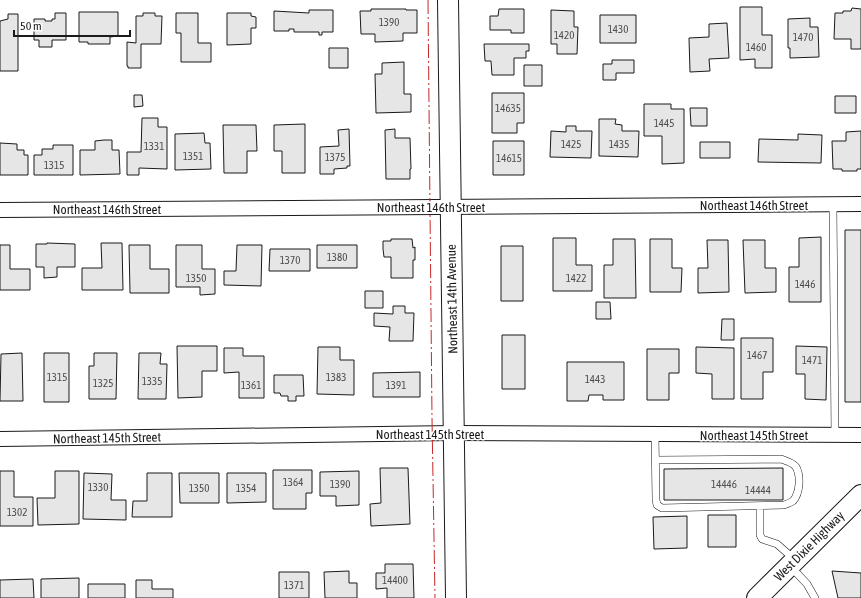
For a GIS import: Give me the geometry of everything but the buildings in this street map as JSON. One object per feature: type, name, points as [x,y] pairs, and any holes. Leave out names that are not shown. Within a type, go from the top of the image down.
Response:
[{"type":"street","name":"Northeast 14th Avenue","points":[[448,0],[456,598]]},
{"type":"street","name":"Northeast 146th Street","points":[[0,210],[861,204]]},
{"type":"street","name":"Northeast 145th Street","points":[[0,439],[454,433],[861,435]]},
{"type":"street","name":"West Dixie Highway","points":[[757,598],[861,495]]},
{"type":"lane","points":[[833,204],[835,435]]},
{"type":"lane","points":[[655,434],[655,460],[656,500],[657,505],[662,508],[784,506],[792,501],[796,495],[799,480],[795,466],[789,461],[781,459],[655,460]]},
{"type":"lane","points":[[760,506],[760,535],[762,539],[777,544],[807,584],[815,598]]},
{"type":"power","points":[[428,0],[435,598]]}]
